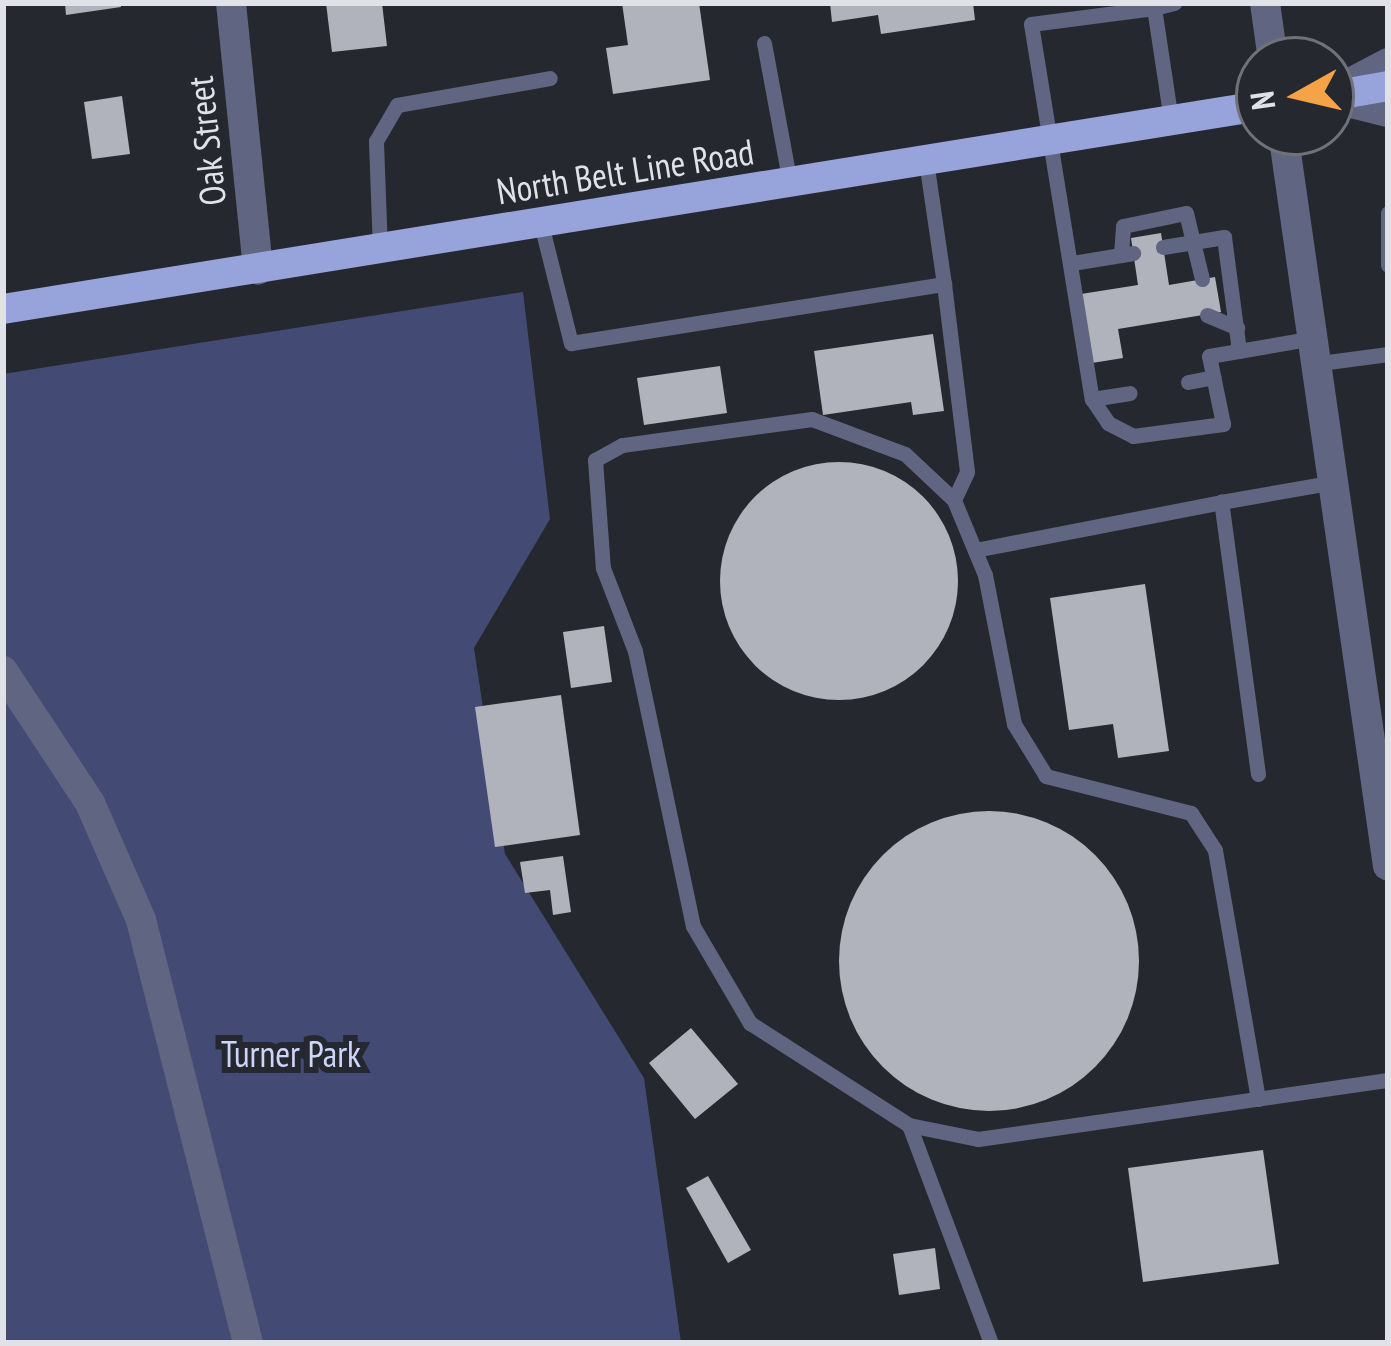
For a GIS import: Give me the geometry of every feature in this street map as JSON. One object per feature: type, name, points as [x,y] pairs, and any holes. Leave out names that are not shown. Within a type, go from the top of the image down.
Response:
[{"type":"main road","points":[[1355,92],[1388,86]]},
{"type":"main road","name":"North Belt Line Road","points":[[3,309],[1235,110]]},
{"type":"street","name":"Oak Street","points":[[231,3],[258,270]]},
{"type":"street","points":[[1265,3],[1270,36]]},
{"type":"street","points":[[1355,82],[1388,63]]},
{"type":"street","points":[[1355,103],[1388,112]]},
{"type":"street","points":[[1286,156],[1379,715],[1388,866]]},
{"type":"street","points":[[3,671],[90,802],[141,920],[248,1343]]},
{"type":"lane","points":[[1174,3],[1072,11],[1031,24],[1092,399],[1133,436],[1223,424],[1209,356],[1318,350],[1388,354]]},
{"type":"lane","points":[[1154,8],[1172,120]]},
{"type":"lane","points":[[764,43],[790,183]]},
{"type":"lane","points":[[380,250],[376,141],[397,105],[550,78]]},
{"type":"lane","points":[[926,160],[967,472],[954,500]]},
{"type":"lane","points":[[1072,263],[1127,254],[1123,226],[1186,213],[1197,242],[1202,279]]},
{"type":"lane","points":[[1388,213],[1388,265]]},
{"type":"lane","points":[[541,224],[571,343],[944,284]]},
{"type":"lane","points":[[1163,247],[1224,237],[1239,351]]},
{"type":"lane","points":[[1207,315],[1237,328]]},
{"type":"lane","points":[[1188,382],[1214,377]]},
{"type":"lane","points":[[1092,399],[1130,393]]},
{"type":"lane","points":[[1258,1099],[1215,850],[1191,813],[1046,776],[1014,724],[975,550],[954,500],[905,454],[812,419],[770,418],[622,445],[595,460],[590,499],[640,670],[693,926],[750,1023],[909,1125],[977,1139],[1258,1099],[1388,1080]]},
{"type":"lane","points":[[975,550],[1337,482]]},
{"type":"lane","points":[[1221,502],[1258,774]]},
{"type":"lane","points":[[909,1125],[991,1343]]},
{"type":"green space","name":"Turner Park","points":[[523,292],[550,519],[474,648],[505,854],[644,1078],[681,1343],[3,1343],[3,374]]},
{"type":"building","points":[[65,3],[120,3],[121,7],[66,15]]},
{"type":"building","points":[[326,3],[382,3],[387,46],[332,52]]},
{"type":"building","points":[[622,3],[699,3],[710,80],[613,94],[606,48],[628,45]]},
{"type":"building","points":[[830,3],[973,3],[975,20],[881,34],[878,15],[832,22]]},
{"type":"building","points":[[122,96],[130,154],[92,159],[84,102]]},
{"type":"building","points":[[1161,233],[1169,285],[1215,277],[1221,312],[1118,329],[1123,358],[1092,363],[1081,294],[1138,285],[1131,238]]},
{"type":"building","points":[[933,334],[944,411],[913,415],[911,402],[823,415],[814,351]]},
{"type":"building","points":[[720,366],[727,413],[644,425],[637,378]]},
{"type":"building","points":[[839,462],[884,471],[923,497],[949,536],[958,581],[949,626],[923,665],[884,691],[839,700],[794,691],[755,665],[729,626],[720,581],[729,536],[755,497],[794,471]]},
{"type":"building","points":[[1145,584],[1169,751],[1118,758],[1113,724],[1069,730],[1050,598]]},
{"type":"building","points":[[604,626],[612,682],[571,688],[563,632]]},
{"type":"building","points":[[561,695],[580,835],[495,847],[475,707]]},
{"type":"building","points":[[989,811],[1046,822],[1095,855],[1128,904],[1139,961],[1128,1018],[1095,1067],[1046,1100],[989,1111],[932,1100],[883,1067],[850,1018],[839,961],[850,904],[883,855],[932,822]]},
{"type":"building","points":[[563,856],[571,912],[553,915],[550,890],[525,893],[520,862]]},
{"type":"building","points":[[691,1028],[738,1084],[695,1119],[649,1063]]},
{"type":"building","points":[[1263,1150],[1279,1264],[1143,1282],[1128,1168]]},
{"type":"building","points":[[708,1176],[751,1250],[728,1263],[686,1188]]},
{"type":"building","points":[[935,1248],[940,1289],[899,1295],[893,1254]]}]
